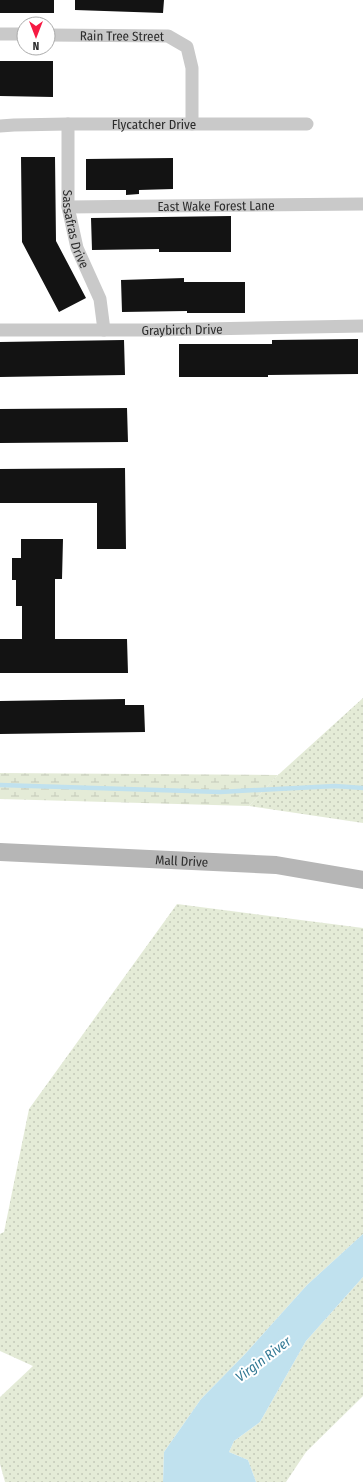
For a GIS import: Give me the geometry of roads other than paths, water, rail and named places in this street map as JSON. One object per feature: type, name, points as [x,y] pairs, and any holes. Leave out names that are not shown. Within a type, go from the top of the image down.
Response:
[{"type":"main road","name":"Mall Drive","points":[[0,852],[276,865],[363,880]]},
{"type":"street","points":[[0,34],[16,34]]},
{"type":"street","name":"Rain Tree Street","points":[[56,35],[168,36],[188,47],[192,68],[192,124]]},
{"type":"street","name":"Flycatcher Drive","points":[[0,126],[68,124],[307,124]]},
{"type":"street","name":"Sassafras Drive","points":[[68,124],[68,207],[77,248],[100,299],[104,330]]},
{"type":"street","name":"East Wake Forest Lane","points":[[68,207],[363,204]]},
{"type":"street","name":"Graybirch Drive","points":[[0,330],[363,326]]},
{"type":"water","name":"Virgin River","points":[[363,1234],[363,1277],[306,1341],[260,1422],[234,1441],[229,1452],[248,1460],[256,1482],[163,1482],[164,1452],[201,1399],[246,1353],[307,1285]]},
{"type":"waterway","points":[[0,785],[220,792],[335,786],[363,788]]}]
